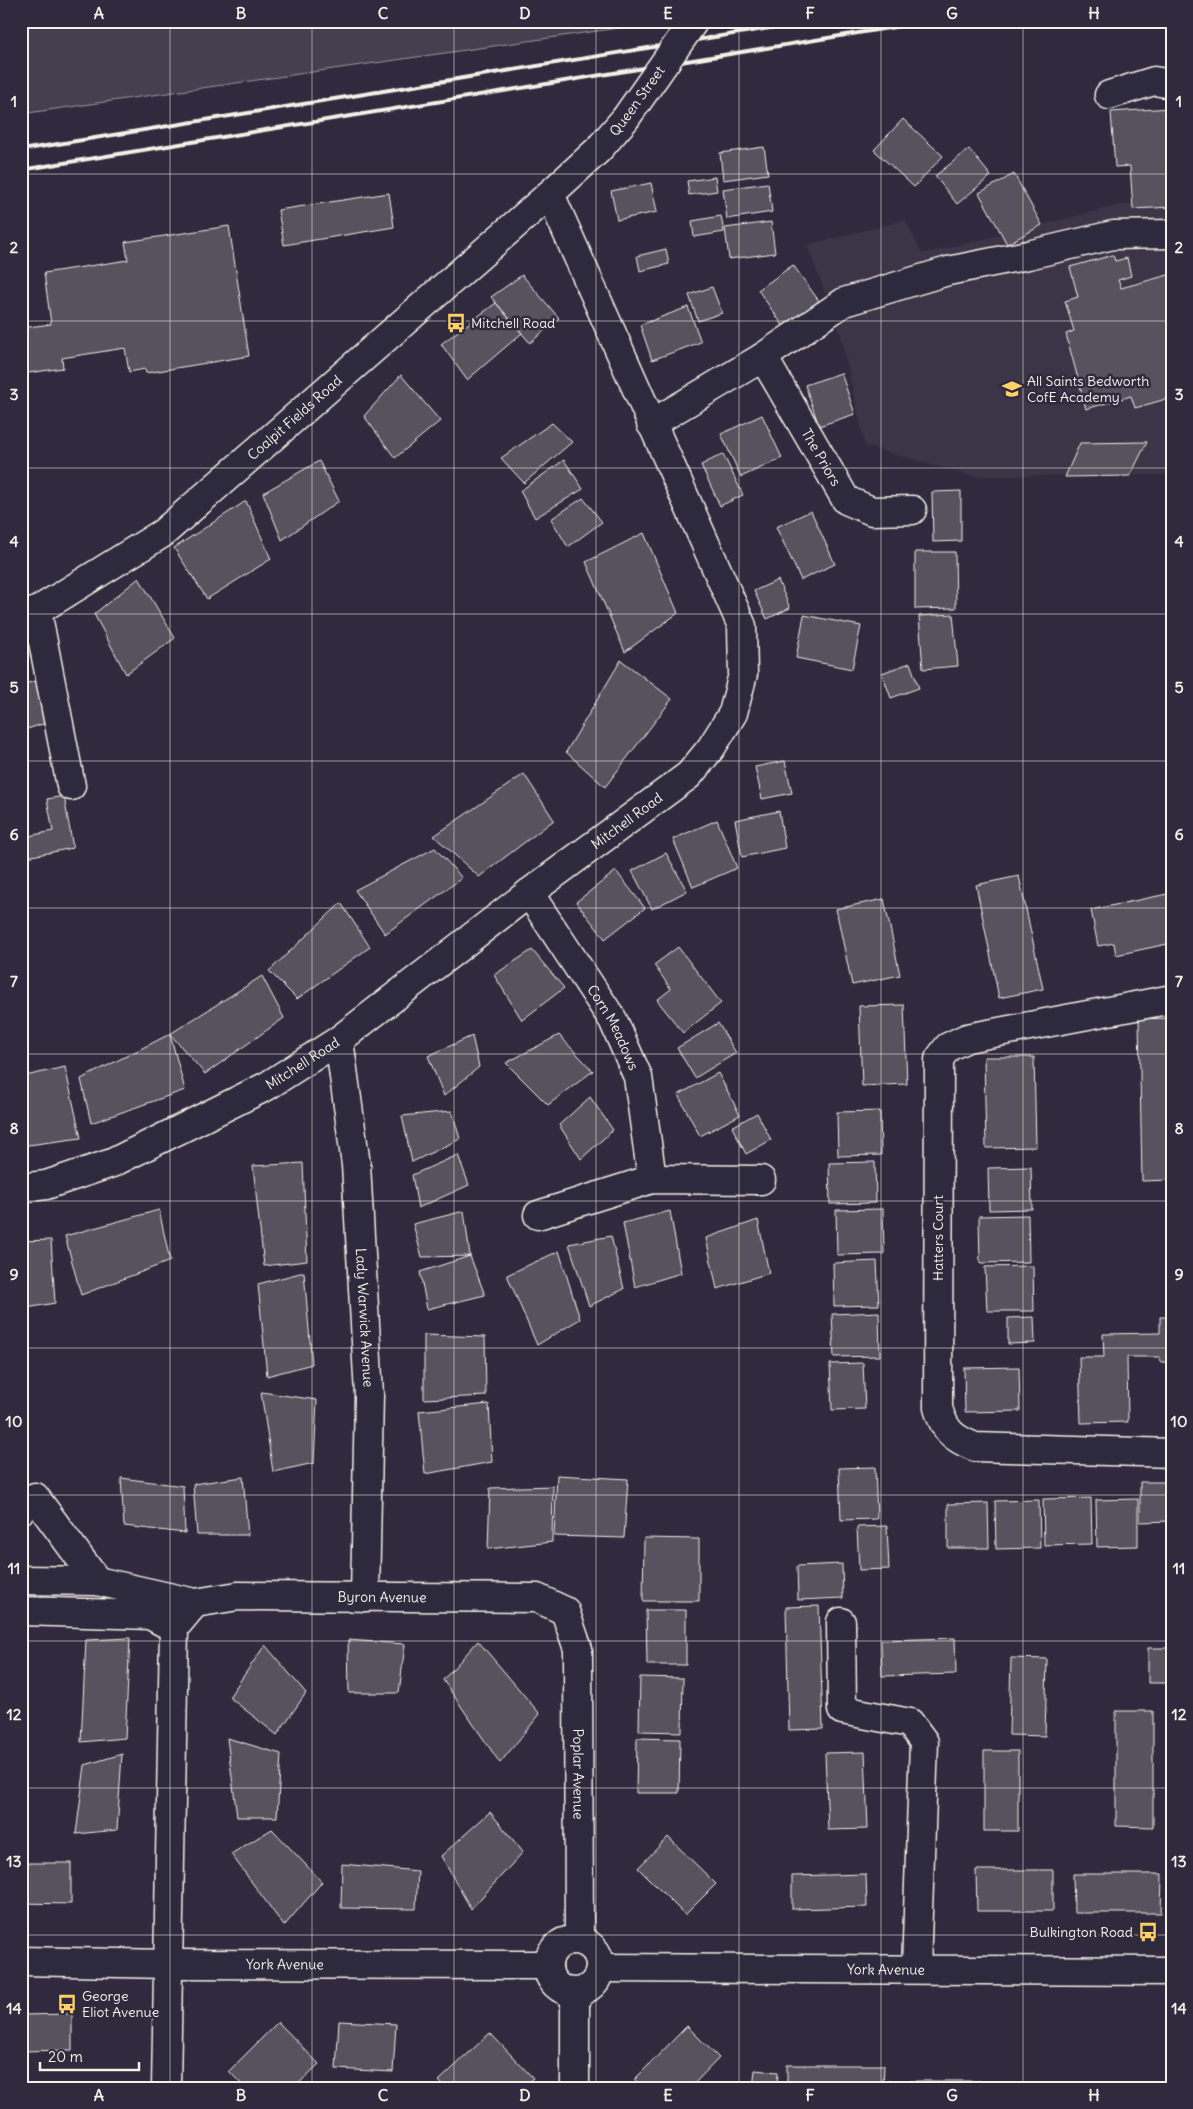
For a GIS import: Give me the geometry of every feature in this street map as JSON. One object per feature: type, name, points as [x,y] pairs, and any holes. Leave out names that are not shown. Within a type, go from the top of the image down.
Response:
[{"type":"street","name":"Queen Street","points":[[550,194],[598,150],[625,119],[694,21]]},
{"type":"street","points":[[1109,94],[1154,81],[1172,84]]},
{"type":"street","name":"Mitchell Road","points":[[21,1188],[46,1185],[112,1163],[267,1086],[338,1040],[529,893],[689,775],[711,748],[734,713],[743,674],[742,626],[550,194]]},
{"type":"street","name":"Coalpit Fields Road","points":[[29,613],[162,533],[550,194]]},
{"type":"street","points":[[651,424],[763,357],[844,302],[920,279],[1114,235],[1172,234]]},
{"type":"street","name":"The Priors","points":[[763,357],[846,500],[872,511],[912,510]]},
{"type":"street","points":[[29,613],[71,786]]},
{"type":"street","name":"Corn Meadows","points":[[529,893],[613,1020],[638,1077],[652,1179]]},
{"type":"street","name":"Hatters Court","points":[[1172,999],[967,1038],[948,1047],[939,1060],[938,1408],[942,1424],[955,1439],[975,1447],[1172,1452]]},
{"type":"street","name":"Lady Warwick Avenue","points":[[338,1040],[356,1165],[369,1395],[365,1597]]},
{"type":"street","points":[[538,1215],[652,1179],[761,1180]]},
{"type":"street","points":[[21,1510],[35,1497],[97,1581]]},
{"type":"street","points":[[21,1580],[97,1581],[195,1603],[174,1628],[166,2088]]},
{"type":"street","name":"Byron Avenue","points":[[195,1603],[238,1596],[538,1598],[565,1611]]},
{"type":"street","points":[[21,1611],[150,1615],[174,1628]]},
{"type":"street","name":"Poplar Avenue","points":[[565,1611],[578,1649],[579,1939]]},
{"type":"street","points":[[841,1622],[842,1710],[910,1723],[924,1742],[916,1969]]},
{"type":"street","points":[[579,1939],[593,1946],[600,1956],[601,1968],[598,1979],[590,1987],[575,1992],[562,1989],[556,1984],[551,1979],[548,1965],[552,1951],[561,1942],[579,1939]]},
{"type":"street","name":"York Avenue","points":[[21,1961],[167,1964],[548,1965]]},
{"type":"street","name":"York Avenue","points":[[601,1968],[1172,1971]]},
{"type":"street","points":[[575,1992],[575,2088]]},
{"type":"shaded area","points":[[21,21],[667,21],[21,114]]},
{"type":"shaded area","name":"All Saints Bedworth CofE Academy","points":[[1172,201],[1172,475],[972,476],[865,446],[840,332],[807,245],[905,220],[922,254],[1121,205]]},
{"type":"building","points":[[1170,108],[1172,161],[1168,161],[1169,174],[1172,173],[1172,207],[1133,209],[1130,166],[1115,167],[1111,112]]},
{"type":"building","points":[[903,119],[943,156],[914,187],[874,150]]},
{"type":"building","points":[[764,147],[768,174],[723,180],[720,153]]},
{"type":"building","points":[[969,149],[991,176],[957,204],[935,176]]},
{"type":"building","points":[[1014,174],[1042,225],[1007,244],[979,193]]},
{"type":"building","points":[[715,177],[717,191],[689,195],[687,181]]},
{"type":"building","points":[[651,183],[657,212],[617,220],[611,191]]},
{"type":"building","points":[[768,183],[772,212],[727,219],[723,189]]},
{"type":"building","points":[[389,193],[394,227],[284,245],[278,210]]},
{"type":"building","points":[[721,216],[724,232],[694,237],[692,221]]},
{"type":"building","points":[[771,222],[775,253],[729,259],[725,228]]},
{"type":"building","points":[[229,226],[249,356],[146,373],[145,369],[129,372],[125,348],[62,358],[63,368],[21,374],[21,328],[51,324],[44,273],[128,260],[125,242]]},
{"type":"building","points":[[666,249],[669,264],[640,271],[637,256]]},
{"type":"building","points":[[1113,255],[1115,261],[1127,258],[1131,276],[1118,280],[1121,288],[1172,274],[1172,420],[1166,399],[1135,408],[1131,396],[1086,409],[1066,334],[1074,331],[1065,301],[1078,297],[1070,267]]},
{"type":"building","points":[[793,265],[819,301],[784,327],[758,290]]},
{"type":"building","points":[[522,275],[559,318],[530,343],[491,297]]},
{"type":"building","points":[[712,287],[722,313],[698,321],[689,295]]},
{"type":"building","points":[[496,303],[522,333],[467,380],[441,344]]},
{"type":"building","points":[[688,307],[701,342],[652,360],[640,325]]},
{"type":"building","points":[[841,373],[855,414],[819,426],[805,385]]},
{"type":"building","points":[[401,375],[440,421],[395,458],[364,416]]},
{"type":"building","points":[[762,415],[782,458],[741,477],[721,434]]},
{"type":"building","points":[[552,423],[572,442],[524,483],[501,458]]},
{"type":"building","points":[[1147,442],[1130,476],[1065,477],[1080,443]]},
{"type":"building","points":[[723,454],[743,495],[720,506],[701,465]]},
{"type":"building","points":[[564,460],[583,489],[535,518],[520,491]]},
{"type":"building","points":[[319,461],[339,501],[282,540],[263,493]]},
{"type":"building","points":[[961,491],[961,541],[933,542],[932,492]]},
{"type":"building","points":[[583,498],[602,522],[568,547],[551,519]]},
{"type":"building","points":[[246,501],[271,559],[207,599],[174,548]]},
{"type":"building","points":[[811,511],[835,564],[801,580],[776,527]]},
{"type":"building","points":[[644,533],[678,613],[625,652],[586,562]]},
{"type":"building","points":[[915,552],[955,552],[956,608],[915,609]]},
{"type":"building","points":[[139,578],[175,638],[126,674],[94,614]]},
{"type":"building","points":[[778,580],[790,608],[767,619],[754,591]]},
{"type":"building","points":[[953,614],[958,666],[923,669],[919,616]]},
{"type":"building","points":[[804,615],[861,626],[852,669],[796,658]]},
{"type":"building","points":[[621,660],[672,699],[605,787],[566,752]]},
{"type":"building","points":[[910,663],[919,688],[891,698],[882,673]]},
{"type":"building","points":[[50,677],[58,719],[21,731],[21,685]]},
{"type":"building","points":[[785,761],[792,793],[762,799],[755,767]]},
{"type":"building","points":[[524,774],[554,820],[479,877],[434,836]]},
{"type":"building","points":[[64,796],[73,848],[27,857],[24,837],[53,831],[47,799]]},
{"type":"building","points":[[779,811],[785,848],[742,857],[735,820]]},
{"type":"building","points":[[717,820],[737,868],[693,887],[673,839]]},
{"type":"building","points":[[435,848],[462,878],[385,934],[355,890]]},
{"type":"building","points":[[666,853],[687,891],[652,909],[632,871]]},
{"type":"building","points":[[616,871],[645,908],[605,939],[576,902]]},
{"type":"building","points":[[1019,876],[1043,989],[999,998],[976,885]]},
{"type":"building","points":[[1172,893],[1172,943],[1116,955],[1114,943],[1098,946],[1091,910]]},
{"type":"building","points":[[884,899],[900,975],[852,985],[836,909]]},
{"type":"building","points":[[341,903],[370,947],[297,999],[269,971]]},
{"type":"building","points":[[678,947],[721,1003],[683,1033],[657,1000],[671,989],[654,965]]},
{"type":"building","points":[[532,950],[564,988],[522,1020],[494,975]]},
{"type":"building","points":[[262,976],[284,1018],[205,1074],[170,1034]]},
{"type":"building","points":[[904,1005],[907,1084],[862,1086],[859,1006]]},
{"type":"building","points":[[1172,1018],[1172,1180],[1142,1181],[1139,1019]]},
{"type":"building","points":[[718,1023],[736,1053],[695,1078],[677,1048]]},
{"type":"building","points":[[170,1034],[185,1090],[91,1123],[81,1079]]},
{"type":"building","points":[[559,1035],[593,1071],[548,1105],[506,1063]]},
{"type":"building","points":[[472,1036],[479,1067],[444,1096],[428,1056]]},
{"type":"building","points":[[984,1057],[1034,1057],[1036,1147],[986,1148]]},
{"type":"building","points":[[65,1067],[81,1138],[21,1146],[21,1077]]},
{"type":"building","points":[[718,1073],[740,1115],[700,1136],[678,1095]]},
{"type":"building","points":[[590,1097],[613,1130],[581,1159],[559,1125]]},
{"type":"building","points":[[452,1111],[460,1139],[412,1162],[402,1116]]},
{"type":"building","points":[[880,1111],[881,1155],[838,1156],[837,1112]]},
{"type":"building","points":[[757,1113],[771,1140],[746,1154],[732,1127]]},
{"type":"building","points":[[458,1155],[469,1185],[418,1208],[412,1175]]},
{"type":"building","points":[[875,1162],[876,1203],[830,1204],[829,1163]]},
{"type":"building","points":[[303,1163],[307,1261],[264,1266],[253,1166]]},
{"type":"building","points":[[1031,1167],[1032,1209],[989,1210],[988,1168]]},
{"type":"building","points":[[883,1209],[884,1254],[837,1255],[836,1210]]},
{"type":"building","points":[[159,1210],[170,1261],[81,1295],[65,1236]]},
{"type":"building","points":[[464,1211],[470,1256],[422,1257],[413,1224]]},
{"type":"building","points":[[670,1211],[681,1273],[635,1287],[623,1223]]},
{"type":"building","points":[[1028,1215],[1029,1262],[980,1263],[979,1216]]},
{"type":"building","points":[[758,1220],[769,1273],[717,1289],[706,1238]]},
{"type":"building","points":[[611,1236],[624,1289],[589,1306],[569,1244]]},
{"type":"building","points":[[51,1240],[55,1303],[21,1309],[21,1241]]},
{"type":"building","points":[[559,1251],[580,1319],[537,1345],[507,1275]]},
{"type":"building","points":[[470,1256],[485,1295],[427,1309],[420,1272]]},
{"type":"building","points":[[877,1261],[879,1305],[834,1306],[833,1263]]},
{"type":"building","points":[[1033,1266],[1034,1311],[987,1311],[985,1267]]},
{"type":"building","points":[[304,1272],[312,1364],[267,1376],[258,1284]]},
{"type":"building","points":[[879,1312],[880,1356],[834,1357],[832,1314]]},
{"type":"building","points":[[1034,1317],[1035,1343],[1008,1344],[1008,1318]]},
{"type":"building","points":[[1160,1317],[1172,1317],[1172,1362],[1161,1362],[1160,1357],[1127,1357],[1128,1422],[1081,1423],[1079,1357],[1104,1357],[1103,1334],[1160,1333]]},
{"type":"building","points":[[424,1335],[485,1337],[486,1396],[424,1399]]},
{"type":"building","points":[[863,1363],[865,1409],[832,1410],[830,1364]]},
{"type":"building","points":[[1019,1367],[1020,1411],[965,1412],[964,1368]]},
{"type":"building","points":[[261,1392],[317,1400],[314,1463],[273,1472]]},
{"type":"building","points":[[489,1404],[492,1462],[425,1474],[419,1411]]},
{"type":"building","points":[[875,1467],[877,1519],[841,1520],[839,1468]]},
{"type":"building","points":[[557,1475],[628,1479],[624,1538],[554,1536]]},
{"type":"building","points":[[243,1477],[248,1535],[197,1535],[193,1484]]},
{"type":"building","points":[[121,1478],[183,1486],[185,1533],[124,1526]]},
{"type":"building","points":[[1140,1482],[1172,1482],[1172,1521],[1140,1522]]},
{"type":"building","points":[[553,1486],[552,1542],[488,1549],[490,1488]]},
{"type":"building","points":[[1091,1498],[1092,1544],[1044,1545],[1043,1499]]},
{"type":"building","points":[[1138,1499],[1138,1546],[1097,1547],[1096,1500]]},
{"type":"building","points":[[1039,1500],[1040,1548],[996,1549],[995,1501]]},
{"type":"building","points":[[988,1503],[989,1548],[948,1548],[948,1504]]},
{"type":"building","points":[[887,1526],[889,1569],[859,1570],[857,1527]]},
{"type":"building","points":[[644,1538],[699,1539],[699,1601],[643,1601]]},
{"type":"building","points":[[842,1564],[843,1598],[798,1600],[797,1566]]},
{"type":"building","points":[[819,1606],[823,1729],[789,1730],[786,1607]]},
{"type":"building","points":[[646,1610],[686,1610],[686,1665],[647,1665]]},
{"type":"building","points":[[130,1638],[125,1738],[81,1742],[86,1640]]},
{"type":"building","points":[[955,1638],[956,1674],[882,1676],[881,1640]]},
{"type":"building","points":[[348,1640],[405,1644],[399,1693],[349,1693]]},
{"type":"building","points":[[478,1641],[540,1714],[500,1763],[443,1680]]},
{"type":"building","points":[[265,1645],[306,1693],[277,1735],[229,1697]]},
{"type":"building","points":[[1148,1648],[1172,1648],[1172,1683],[1148,1683]]},
{"type":"building","points":[[1011,1658],[1047,1659],[1045,1736],[1009,1735]]},
{"type":"building","points":[[640,1677],[683,1678],[682,1732],[639,1731]]},
{"type":"building","points":[[1116,1711],[1153,1711],[1153,1827],[1116,1826]]},
{"type":"building","points":[[227,1738],[281,1754],[277,1817],[237,1817]]},
{"type":"building","points":[[637,1738],[680,1739],[679,1793],[636,1793]]},
{"type":"building","points":[[984,1751],[1018,1751],[1018,1831],[984,1831]]},
{"type":"building","points":[[865,1752],[868,1829],[828,1830],[825,1753]]},
{"type":"building","points":[[122,1754],[117,1830],[76,1834],[85,1765]]},
{"type":"building","points":[[490,1812],[523,1852],[471,1909],[441,1856]]},
{"type":"building","points":[[272,1829],[322,1882],[284,1926],[231,1854]]},
{"type":"building","points":[[668,1837],[716,1884],[685,1915],[638,1868]]},
{"type":"building","points":[[21,1863],[71,1863],[71,1904],[21,1903]]},
{"type":"building","points":[[342,1864],[418,1871],[416,1909],[341,1908]]},
{"type":"building","points":[[976,1870],[1053,1870],[1053,1911],[977,1911]]},
{"type":"building","points":[[866,1874],[867,1907],[792,1909],[792,1876]]},
{"type":"building","points":[[1073,1874],[1162,1874],[1161,1913],[1074,1913]]},
{"type":"building","points":[[72,2014],[72,2050],[21,2051],[21,2015]]},
{"type":"building","points":[[339,2021],[396,2024],[393,2072],[336,2069]]},
{"type":"building","points":[[278,2022],[319,2064],[294,2088],[245,2088],[229,2071]]},
{"type":"building","points":[[687,2026],[719,2058],[690,2088],[642,2088],[634,2080]]},
{"type":"building","points":[[490,2033],[533,2078],[523,2088],[446,2088],[439,2081]]},
{"type":"building","points":[[787,2065],[884,2065],[883,2088],[787,2088]]},
{"type":"building","points":[[755,2070],[778,2072],[777,2088],[753,2088]]},
{"type":"building","points":[[889,2081],[981,2081],[981,2088],[889,2088]]},
{"type":"railway","points":[[21,150],[813,21]]},
{"type":"railway","points":[[21,170],[931,21]]},
{"type":"place","name":"Mitchell Road","points":[[456,323]]},
{"type":"place","name":"All Saints Bedworth CofE Academy","points":[[1012,389]]},
{"type":"place","name":"Bulkington Road","points":[[1148,1932]]},
{"type":"place","name":"George Eliot Avenue","points":[[67,2004]]}]
